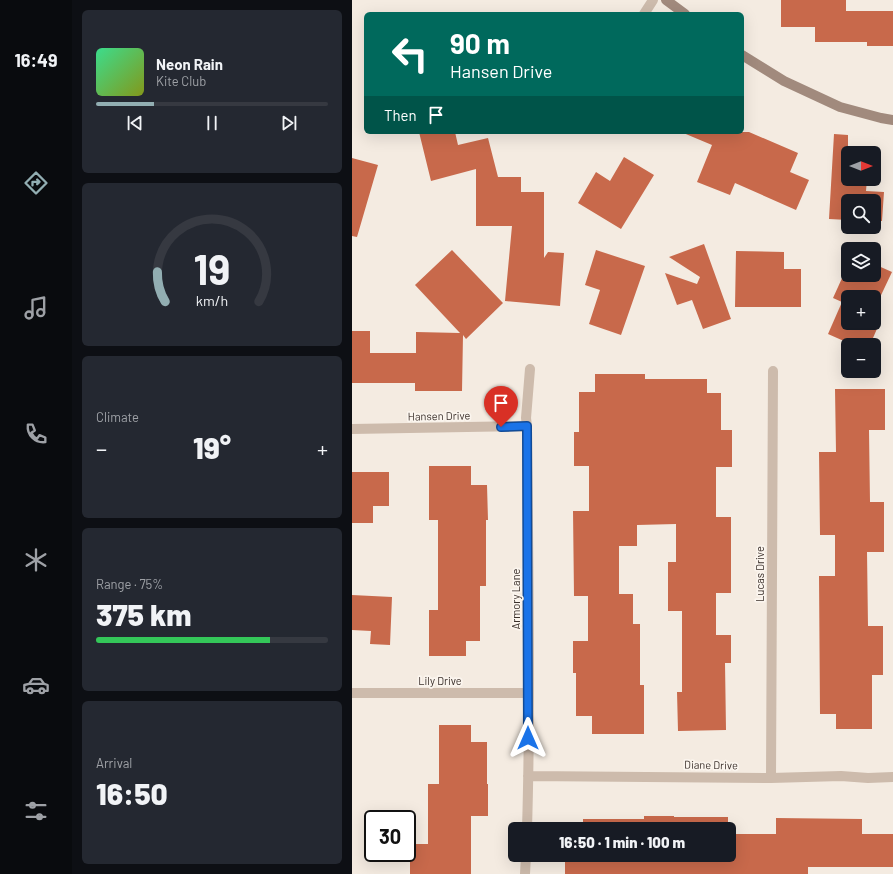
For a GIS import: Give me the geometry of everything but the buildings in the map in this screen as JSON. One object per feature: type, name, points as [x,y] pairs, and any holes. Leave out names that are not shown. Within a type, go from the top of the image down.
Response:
[{"type":"street","points":[[645,12],[653,0]]},
{"type":"street","points":[[666,0],[682,12]]},
{"type":"street","points":[[744,56],[784,81],[840,107],[893,120]]},
{"type":"street","name":"Armory Lane","points":[[527,822],[528,693],[526,418],[530,369]]},
{"type":"street","name":"Lucas Drive","points":[[771,778],[773,371]]},
{"type":"street","name":"Hansen Drive","points":[[352,429],[527,426]]},
{"type":"street","name":"Lily Drive","points":[[352,693],[528,693]]},
{"type":"street","name":"Diane Drive","points":[[528,776],[771,778],[841,776],[868,778],[893,777]]},
{"type":"street","points":[[526,862],[526,874]]},
{"type":"route","points":[[501,427],[527,426],[528,738]]}]
